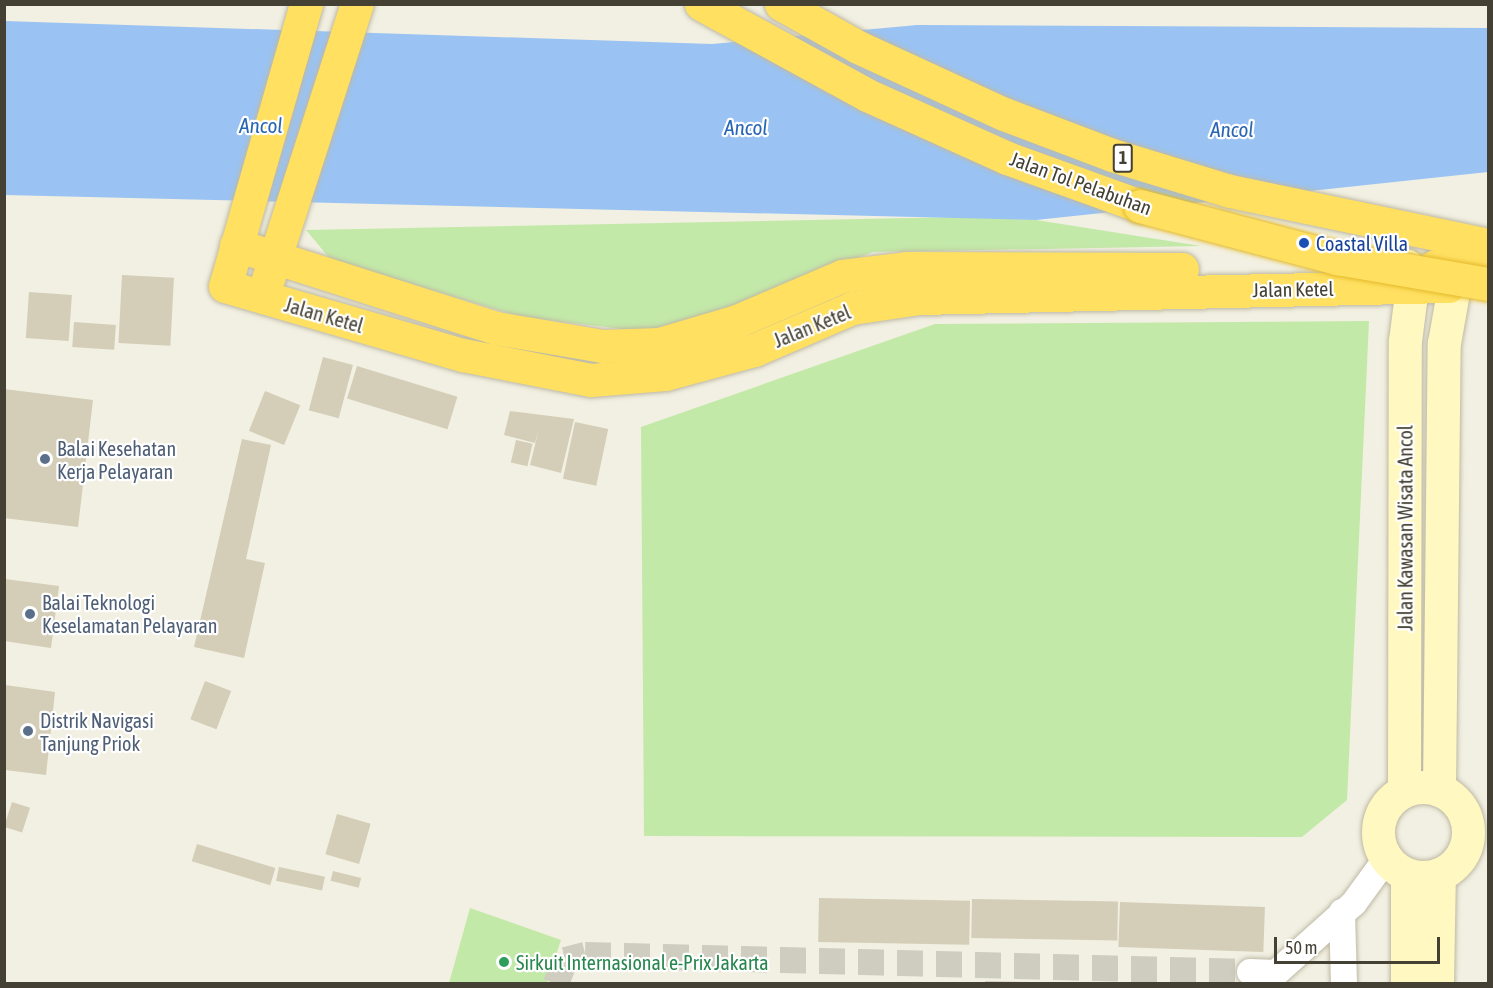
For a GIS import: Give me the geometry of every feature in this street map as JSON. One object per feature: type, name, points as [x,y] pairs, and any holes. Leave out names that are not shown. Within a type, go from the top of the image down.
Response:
[{"type":"highway","name":"Jalan Tol Pelabuhan","points":[[701,4],[867,95],[1007,158],[1140,206],[1337,258],[1488,286]]},
{"type":"highway","name":"Jalan Tol Pelabuhan","points":[[781,4],[858,47],[1004,114],[1112,155],[1241,194],[1488,245]]},
{"type":"highway","name":"Jalan Ketel","points":[[305,9],[225,286],[540,372],[591,380],[665,374],[754,350],[852,308],[919,298],[1410,276]]},
{"type":"highway","name":"Jalan Ketel","points":[[262,297],[355,12]]},
{"type":"highway","name":"Jalan Ketel","points":[[236,245],[496,328],[602,346],[659,344],[737,321],[842,276],[907,268],[1410,276]]},
{"type":"highway","points":[[1451,276],[1488,266]]},
{"type":"highway","points":[[1410,276],[1451,276],[1488,286]]},
{"type":"highway","points":[[540,372],[544,336]]},
{"type":"street","name":"Jalan Kawasan Wisata Ancol","points":[[1404,791],[1405,341],[1410,276]]},
{"type":"street","name":"Jalan Kawasan Wisata Ancol","points":[[1439,790],[1444,343],[1451,276]]},
{"type":"street","points":[[1251,972],[1276,978],[1342,912],[1411,869],[1458,861],[1478,844],[1462,810],[1439,790],[1404,791],[1383,811],[1378,825],[1411,869],[1437,984]]},
{"type":"street","points":[[1407,984],[1411,869]]},
{"type":"street","points":[[1342,912],[1344,984]]},
{"type":"green space","points":[[959,217],[1036,220],[1201,246],[873,252],[733,308],[648,332],[522,317],[331,260],[306,230]]},
{"type":"green space","points":[[1369,321],[1347,800],[1302,837],[644,836],[641,427],[935,324]]},
{"type":"green space","name":"Sirkuit Internasional e-Prix Jakarta","points":[[470,908],[561,940],[547,983],[449,983]]},
{"type":"water","name":"Ancol","points":[[5,21],[712,44],[917,25],[1488,28],[1488,172],[1036,220],[5,195]]},
{"type":"building","points":[[122,275],[174,278],[170,346],[118,343]]},
{"type":"building","points":[[29,292],[72,295],[69,341],[26,338]]},
{"type":"building","points":[[74,322],[116,325],[114,350],[72,347]]},
{"type":"building","points":[[323,357],[353,365],[339,418],[309,410]]},
{"type":"building","points":[[357,366],[457,397],[447,429],[347,399]]},
{"type":"building","name":"Balai Kesehatan Kerja Pelayaran","points":[[4,389],[93,400],[78,527],[4,518]]},
{"type":"building","points":[[265,391],[300,405],[284,445],[249,431]]},
{"type":"building","points":[[510,411],[574,419],[561,473],[530,465],[539,429],[535,443],[504,435]]},
{"type":"building","points":[[575,422],[608,429],[596,486],[563,479]]},
{"type":"building","points":[[242,439],[271,445],[246,559],[265,563],[244,658],[194,647]]},
{"type":"building","points":[[516,440],[533,444],[527,466],[511,462]]},
{"type":"building","name":"Balai Teknologi Keselamatan Pelayaran","points":[[5,579],[59,586],[51,648],[4,641]]},
{"type":"building","points":[[205,681],[231,691],[216,729],[190,719]]},
{"type":"building","name":"Distrik Navigasi Tanjung Priok","points":[[5,685],[55,692],[46,775],[5,770]]},
{"type":"building","points":[[12,802],[30,808],[22,833],[4,827]]},
{"type":"building","points":[[337,814],[371,824],[359,864],[325,854]]},
{"type":"building","points":[[197,844],[275,868],[270,885],[192,861]]},
{"type":"building","points":[[279,867],[325,877],[322,890],[276,881]]},
{"type":"building","points":[[333,871],[361,878],[359,888],[331,881]]},
{"type":"building","points":[[819,898],[970,901],[969,945],[818,942]]},
{"type":"building","points":[[972,899],[1118,902],[1117,941],[971,938]]},
{"type":"building","points":[[1120,902],[1265,907],[1263,952],[1118,947]]},
{"type":"building","points":[[985,981],[1032,982],[1032,984],[985,984]]},
{"type":"tunnel","points":[[556,984],[565,960],[585,955],[1250,972]]},
{"type":"place","name":"Coastal Villa","points":[[1304,243]]},
{"type":"place","name":"Balai Kesehatan Kerja Pelayaran","points":[[45,459]]},
{"type":"place","name":"Balai Teknologi Keselamatan Pelayaran","points":[[30,614]]},
{"type":"place","name":"Distrik Navigasi Tanjung Priok","points":[[28,731]]},
{"type":"place","name":"Sirkuit Internasional e-Prix Jakarta","points":[[504,962]]}]
